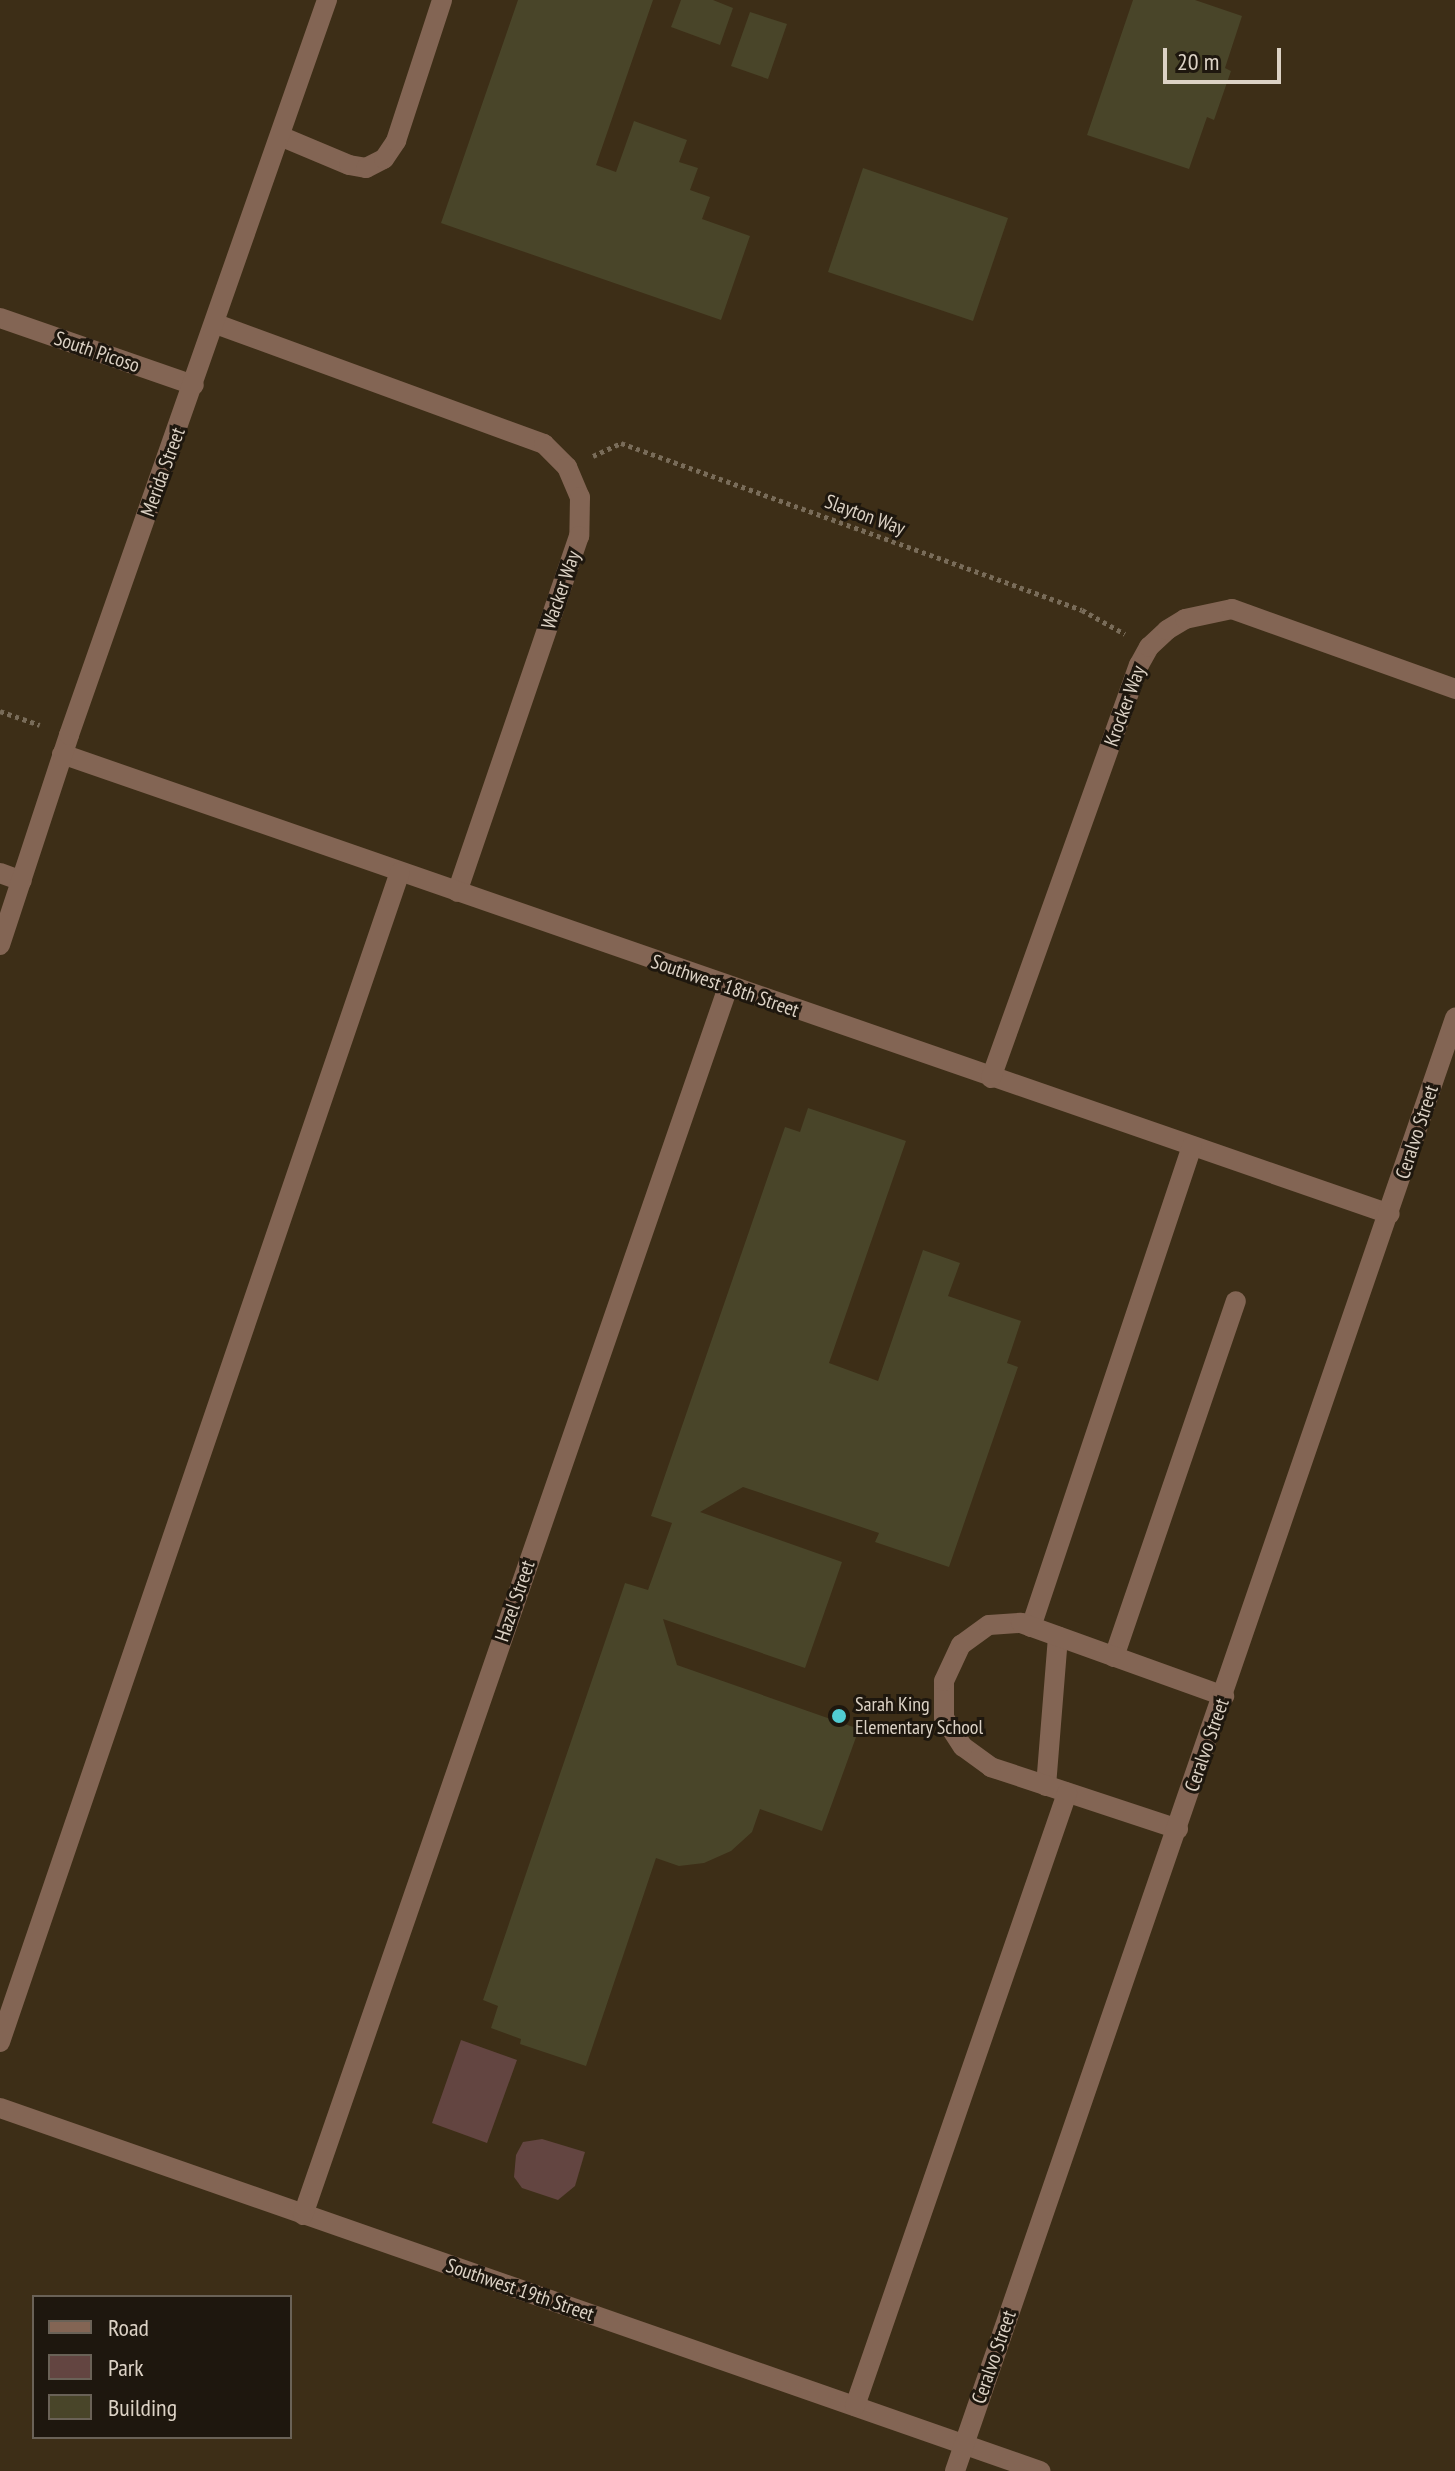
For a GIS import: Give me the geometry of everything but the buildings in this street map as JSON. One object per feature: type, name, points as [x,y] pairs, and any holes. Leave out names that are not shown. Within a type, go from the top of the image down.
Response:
[{"type":"street","name":"Merida Street","points":[[0,945],[66,745],[327,0]]},
{"type":"street","points":[[280,136],[349,165],[366,168],[384,159],[396,141],[442,0]]},
{"type":"street","name":"South Picoso","points":[[0,318],[194,385]]},
{"type":"street","points":[[216,324],[544,444],[567,467]]},
{"type":"street","name":"Wacker Way","points":[[457,892],[579,536],[580,497],[567,467]]},
{"type":"street","name":"Krocker Way","points":[[991,1078],[1139,665],[1149,647],[1185,619],[1232,609],[1455,689]]},
{"type":"street","name":"Southwest 18th Street","points":[[66,745],[400,872],[1390,1214]]},
{"type":"street","points":[[0,2042],[400,872]]},
{"type":"street","points":[[0,873],[22,881]]},
{"type":"street","name":"Hazel Street","points":[[303,2215],[728,987]]},
{"type":"street","name":"Ceralvo Street","points":[[955,2471],[1455,1018]]},
{"type":"street","points":[[1031,1627],[1192,1146]]},
{"type":"street","points":[[1114,1657],[1236,1301]]},
{"type":"street","points":[[1178,1829],[991,1767],[963,1747],[944,1718],[944,1681],[961,1645],[989,1625],[1031,1627],[1224,1696]]},
{"type":"street","points":[[1046,1786],[1058,1636]]},
{"type":"street","points":[[855,2406],[1067,1793]]},
{"type":"street","name":"Southwest 19th Street","points":[[0,2108],[1040,2471]]},
{"type":"path","name":"Slayton Way","points":[[567,467],[621,443],[1082,610],[1149,647]]},
{"type":"path","points":[[0,711],[66,745]]},
{"type":"green space","points":[[461,2040],[517,2060],[487,2143],[432,2123]]},
{"type":"green space","points":[[542,2139],[585,2152],[575,2186],[558,2200],[522,2188],[514,2177],[516,2155],[523,2142]]},
{"type":"place","name":"Sarah King Elementary School","points":[[839,1716]]}]
